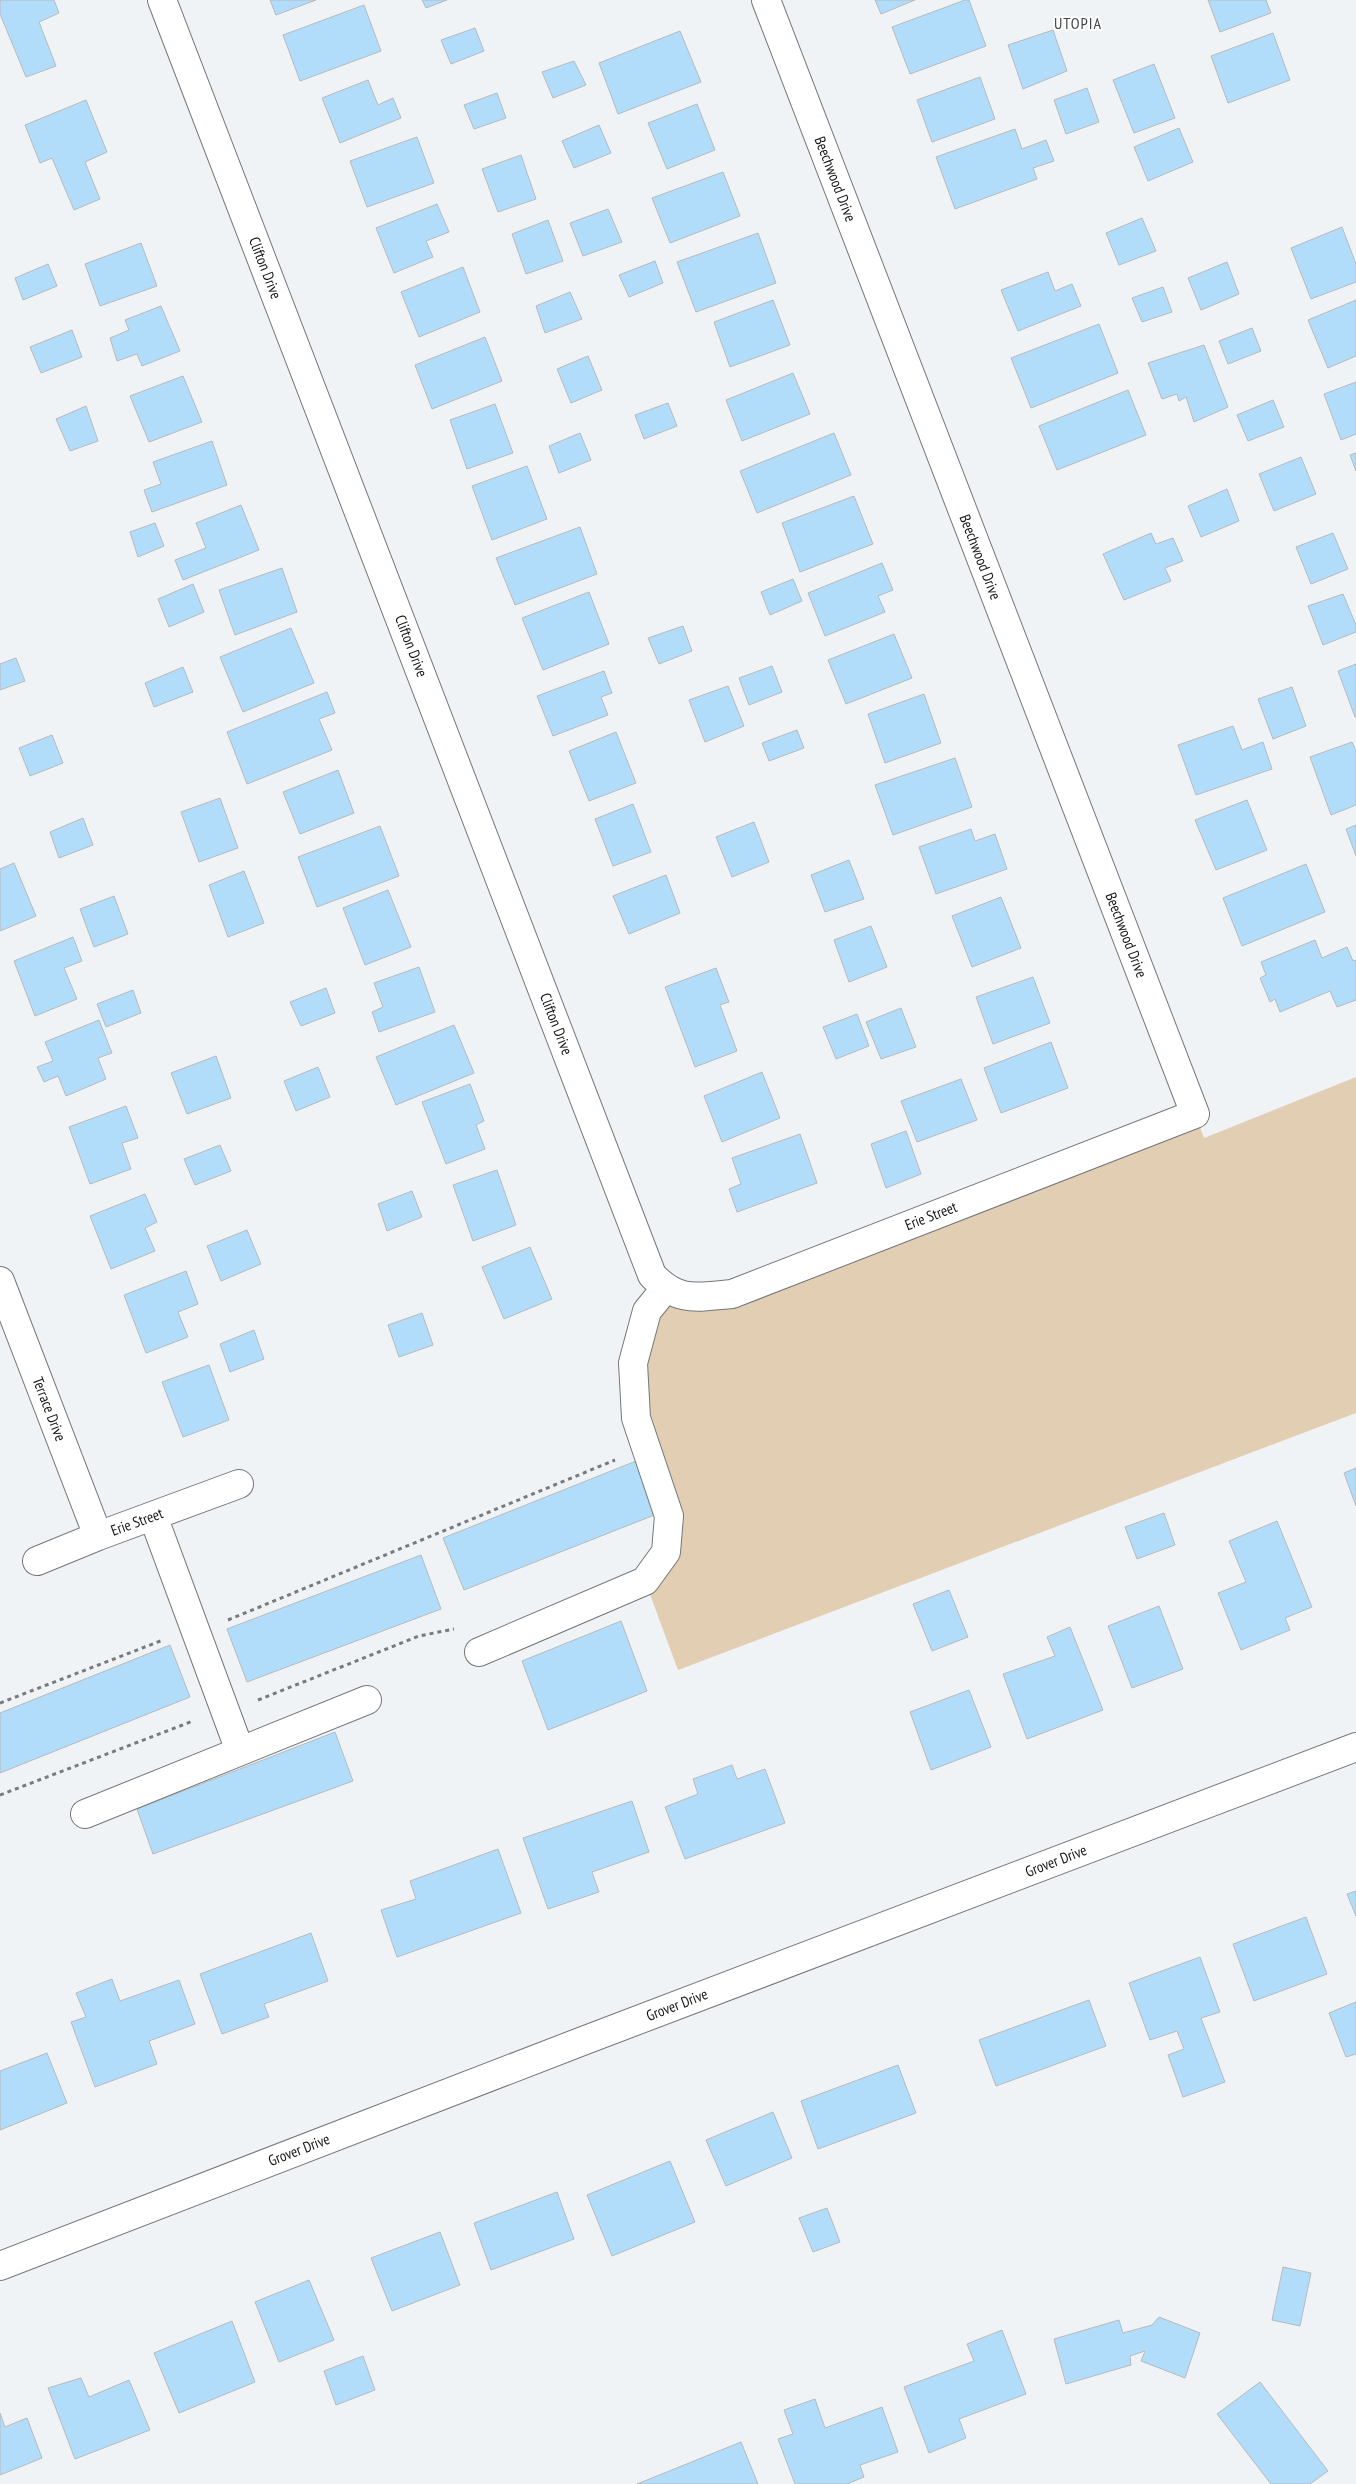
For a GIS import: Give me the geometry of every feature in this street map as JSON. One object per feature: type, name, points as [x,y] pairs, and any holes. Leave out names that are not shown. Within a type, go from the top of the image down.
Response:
[{"type":"street","name":"Clifton Drive","points":[[162,0],[652,1275],[665,1289]]},
{"type":"street","name":"Beechwood Drive","points":[[766,0],[1194,1114]]},
{"type":"street","name":"Erie Street","points":[[665,1289],[691,1297],[732,1294],[1194,1114]]},
{"type":"street","name":"Terrace Drive","points":[[0,1281],[98,1536]]},
{"type":"street","points":[[479,1652],[645,1581],[666,1552],[669,1516],[636,1418],[633,1363],[648,1311],[665,1289]]},
{"type":"street","name":"Erie Street","points":[[36,1561],[239,1484]]},
{"type":"street","points":[[153,1516],[240,1751]]},
{"type":"street","points":[[85,1814],[367,1700]]},
{"type":"street","name":"Grover Drive","points":[[0,2266],[588,2039],[1356,1747]]},
{"type":"path","points":[[225,1621],[646,1447]]},
{"type":"path","points":[[258,1700],[419,1636],[455,1629]]},
{"type":"path","points":[[0,1703],[171,1636]]},
{"type":"path","points":[[0,1795],[198,1719]]},
{"type":"shaded area","points":[[1356,1077],[1356,1413],[678,1670],[645,1581],[666,1552],[631,1332],[665,1289],[691,1297],[1195,1114],[1204,1138]]},
{"type":"building","points":[[0,0],[54,0],[59,13],[39,22],[56,66],[26,77],[0,14]]},
{"type":"building","points":[[270,0],[316,0],[276,15]]},
{"type":"building","points":[[422,0],[447,0],[426,8]]},
{"type":"building","points":[[875,0],[915,0],[881,14]]},
{"type":"building","points":[[969,0],[986,46],[910,74],[892,27]]},
{"type":"building","points":[[1208,0],[1266,0],[1271,13],[1220,32]]},
{"type":"building","points":[[364,5],[381,51],[300,81],[283,35]]},
{"type":"building","points":[[475,28],[484,51],[451,64],[441,40]]},
{"type":"building","points":[[1053,30],[1067,71],[1023,89],[1008,45]]},
{"type":"building","points":[[680,31],[701,82],[618,114],[599,63]]},
{"type":"building","points":[[1273,33],[1290,80],[1228,103],[1211,56]]},
{"type":"building","points":[[574,61],[586,85],[553,98],[542,72]]},
{"type":"building","points":[[1154,64],[1175,118],[1134,133],[1113,80]]},
{"type":"building","points":[[980,77],[995,119],[932,142],[917,100]]},
{"type":"building","points":[[368,80],[378,105],[393,98],[401,118],[340,143],[322,98]]},
{"type":"building","points":[[1087,88],[1099,122],[1066,134],[1054,100]]},
{"type":"building","points":[[497,93],[506,118],[474,129],[464,105]]},
{"type":"building","points":[[86,100],[107,152],[85,162],[100,199],[74,210],[52,158],[40,163],[25,125]]},
{"type":"building","points":[[697,104],[715,150],[667,169],[648,123]]},
{"type":"building","points":[[599,125],[611,153],[574,168],[562,141]]},
{"type":"building","points":[[1179,128],[1193,162],[1148,181],[1134,147]]},
{"type":"building","points":[[1015,129],[1022,149],[1046,140],[1054,161],[1033,168],[1037,179],[955,209],[936,157]]},
{"type":"building","points":[[417,137],[434,183],[367,207],[350,161]]},
{"type":"building","points":[[521,155],[536,199],[498,212],[482,169]]},
{"type":"building","points":[[723,172],[740,216],[670,243],[652,198]]},
{"type":"building","points":[[437,204],[449,232],[426,241],[433,257],[394,273],[376,228]]},
{"type":"building","points":[[608,209],[622,242],[583,256],[570,223]]},
{"type":"building","points":[[1142,218],[1156,251],[1119,265],[1106,233]]},
{"type":"building","points":[[548,220],[563,261],[526,274],[512,234]]},
{"type":"building","points":[[1342,227],[1356,264],[1356,282],[1311,299],[1291,248]]},
{"type":"building","points":[[758,233],[776,283],[696,312],[677,262]]},
{"type":"building","points":[[141,243],[157,286],[100,306],[85,264]]},
{"type":"building","points":[[655,261],[663,283],[629,297],[619,275]]},
{"type":"building","points":[[1227,262],[1239,294],[1201,310],[1188,278]]},
{"type":"building","points":[[48,264],[57,286],[23,300],[15,278]]},
{"type":"building","points":[[463,267],[480,312],[419,337],[401,292]]},
{"type":"building","points":[[1048,272],[1055,291],[1072,284],[1081,306],[1018,331],[1001,290]]},
{"type":"building","points":[[1163,287],[1172,312],[1142,322],[1132,298]]},
{"type":"building","points":[[570,292],[582,319],[545,333],[536,306]]},
{"type":"building","points":[[773,300],[790,345],[730,367],[714,322]]},
{"type":"building","points":[[1356,300],[1356,356],[1328,368],[1308,320]]},
{"type":"building","points":[[161,306],[180,351],[142,366],[137,354],[117,361],[110,338],[129,330],[125,320]]},
{"type":"building","points":[[1099,324],[1118,373],[1031,408],[1011,358]]},
{"type":"building","points":[[1252,328],[1261,351],[1228,364],[1219,341]]},
{"type":"building","points":[[72,330],[82,357],[41,373],[30,347]]},
{"type":"building","points":[[485,337],[502,381],[432,409],[415,365]]},
{"type":"building","points":[[1204,345],[1228,407],[1194,422],[1186,397],[1179,401],[1177,394],[1162,399],[1148,363]]},
{"type":"building","points":[[588,356],[602,390],[571,403],[557,369]]},
{"type":"building","points":[[793,373],[810,414],[742,441],[726,400]]},
{"type":"building","points":[[183,376],[202,422],[149,442],[130,396]]},
{"type":"building","points":[[1356,382],[1356,434],[1341,440],[1324,394]]},
{"type":"building","points":[[1128,390],[1146,435],[1057,470],[1039,426]]},
{"type":"building","points":[[1273,400],[1284,427],[1248,441],[1237,415]]},
{"type":"building","points":[[668,403],[677,426],[644,439],[635,415]]},
{"type":"building","points":[[495,404],[513,453],[467,469],[450,420]]},
{"type":"building","points":[[86,406],[98,441],[70,451],[56,419]]},
{"type":"building","points":[[580,433],[591,460],[559,473],[549,446]]},
{"type":"building","points":[[834,433],[851,475],[757,513],[740,471]]},
{"type":"building","points":[[212,441],[227,485],[152,512],[144,490],[161,484],[153,462]]},
{"type":"building","points":[[1356,453],[1356,471],[1350,455]]},
{"type":"building","points":[[1301,457],[1316,494],[1274,511],[1259,474]]},
{"type":"building","points":[[527,466],[547,519],[492,540],[472,486]]},
{"type":"building","points":[[1227,489],[1239,521],[1201,537],[1188,506]]},
{"type":"building","points":[[854,496],[873,544],[800,572],[782,523]]},
{"type":"building","points":[[241,505],[259,550],[183,580],[175,560],[206,548],[196,523]]},
{"type":"building","points":[[155,523],[164,546],[138,557],[130,532]]},
{"type":"building","points":[[580,527],[597,574],[515,605],[496,558]]},
{"type":"building","points":[[1151,533],[1156,544],[1173,538],[1183,561],[1165,568],[1171,581],[1124,600],[1103,554]]},
{"type":"building","points":[[1333,533],[1348,569],[1311,584],[1296,547]]},
{"type":"building","points":[[882,563],[893,590],[878,596],[885,612],[825,636],[808,593]]},
{"type":"building","points":[[282,568],[297,612],[235,635],[219,590]]},
{"type":"building","points":[[793,579],[802,601],[770,615],[761,592]]},
{"type":"building","points":[[193,584],[204,612],[169,627],[158,599]]},
{"type":"building","points":[[589,592],[609,644],[543,670],[522,618]]},
{"type":"building","points":[[1343,594],[1356,625],[1356,632],[1323,645],[1308,606]]},
{"type":"building","points":[[683,626],[692,651],[659,664],[648,638]]},
{"type":"building","points":[[291,628],[314,683],[243,712],[220,657]]},
{"type":"building","points":[[894,634],[912,678],[846,704],[828,660]]},
{"type":"building","points":[[16,658],[25,681],[0,690],[0,664]]},
{"type":"building","points":[[1356,664],[1356,717],[1355,717],[1338,671]]},
{"type":"building","points":[[772,666],[782,692],[749,705],[739,678]]},
{"type":"building","points":[[183,667],[193,692],[154,707],[145,683]]},
{"type":"building","points":[[604,671],[612,693],[601,697],[608,715],[553,736],[537,696]]},
{"type":"building","points":[[728,686],[744,726],[705,742],[689,700]]},
{"type":"building","points":[[1292,687],[1306,726],[1273,739],[1258,699]]},
{"type":"building","points":[[327,692],[335,713],[319,719],[332,750],[247,784],[227,732]]},
{"type":"building","points":[[924,694],[941,743],[885,763],[868,714]]},
{"type":"building","points":[[1233,726],[1242,750],[1263,742],[1272,769],[1196,795],[1178,745]]},
{"type":"building","points":[[797,730],[804,748],[769,761],[762,743]]},
{"type":"building","points":[[616,732],[636,783],[589,801],[569,751]]},
{"type":"building","points":[[52,735],[63,763],[30,776],[19,748]]},
{"type":"building","points":[[1352,742],[1356,751],[1356,805],[1331,815],[1310,757]]},
{"type":"building","points":[[955,758],[972,807],[893,835],[875,785]]},
{"type":"building","points":[[338,770],[354,813],[300,834],[283,792]]},
{"type":"building","points":[[220,798],[238,848],[199,862],[181,812]]},
{"type":"building","points":[[1247,800],[1267,850],[1216,870],[1195,820]]},
{"type":"building","points":[[633,804],[651,852],[613,866],[595,819]]},
{"type":"building","points":[[83,818],[93,845],[59,858],[50,832]]},
{"type":"building","points":[[754,822],[769,862],[732,877],[716,837]]},
{"type":"building","points":[[1356,825],[1356,856],[1346,829]]},
{"type":"building","points":[[380,826],[399,876],[317,907],[298,857]]},
{"type":"building","points":[[971,829],[975,841],[995,834],[1007,869],[936,894],[919,847]]},
{"type":"building","points":[[849,860],[864,899],[825,912],[811,875]]},
{"type":"building","points":[[14,863],[36,916],[0,931],[0,869]]},
{"type":"building","points":[[1306,864],[1325,912],[1242,946],[1223,898]]},
{"type":"building","points":[[244,871],[264,923],[228,937],[209,885]]},
{"type":"building","points":[[666,875],[680,913],[629,934],[613,896]]},
{"type":"building","points":[[388,890],[411,947],[365,965],[343,908]]},
{"type":"building","points":[[114,896],[128,934],[94,947],[80,909]]},
{"type":"building","points":[[1001,897],[1021,948],[972,967],[952,916]]},
{"type":"building","points":[[871,926],[887,967],[849,982],[834,940]]},
{"type":"building","points":[[73,937],[82,961],[64,968],[77,999],[35,1016],[14,961]]},
{"type":"building","points":[[1315,940],[1322,958],[1347,947],[1353,961],[1356,960],[1356,1000],[1337,1007],[1330,991],[1280,1012],[1275,999],[1270,1002],[1260,978],[1266,975],[1261,962]]},
{"type":"building","points":[[419,967],[435,1012],[379,1032],[372,1012],[383,1007],[374,983]]},
{"type":"building","points":[[716,968],[729,1002],[720,1005],[737,1051],[695,1067],[665,987]]},
{"type":"building","points":[[1033,977],[1050,1023],[993,1044],[976,997]]},
{"type":"building","points":[[326,988],[335,1013],[301,1026],[290,1002]]},
{"type":"building","points":[[133,990],[141,1013],[106,1027],[97,1004]]},
{"type":"building","points":[[901,1008],[916,1047],[881,1059],[866,1022]]},
{"type":"building","points":[[857,1014],[869,1046],[836,1059],[823,1027]]},
{"type":"building","points":[[99,1020],[112,1053],[98,1058],[106,1079],[66,1096],[58,1076],[44,1082],[37,1067],[53,1061],[45,1042]]},
{"type":"building","points":[[454,1025],[474,1073],[396,1105],[376,1057]]},
{"type":"building","points":[[1051,1042],[1068,1088],[1001,1113],[984,1068]]},
{"type":"building","points":[[216,1056],[231,1098],[187,1114],[171,1073]]},
{"type":"building","points":[[318,1067],[330,1097],[296,1111],[284,1081]]},
{"type":"building","points":[[762,1072],[780,1118],[722,1142],[704,1096]]},
{"type":"building","points":[[961,1079],[977,1120],[917,1142],[901,1101]]},
{"type":"building","points":[[470,1084],[484,1121],[476,1125],[485,1149],[446,1164],[422,1102]]},
{"type":"building","points":[[126,1106],[138,1138],[122,1143],[131,1169],[90,1184],[69,1127]]},
{"type":"building","points":[[906,1131],[921,1174],[886,1188],[871,1144]]},
{"type":"building","points":[[800,1134],[817,1183],[737,1212],[729,1189],[741,1184],[732,1158]]},
{"type":"building","points":[[220,1145],[231,1171],[195,1185],[184,1159]]},
{"type":"building","points":[[497,1170],[516,1225],[473,1241],[453,1185]]},
{"type":"building","points":[[412,1191],[422,1217],[387,1231],[378,1204]]},
{"type":"building","points":[[145,1194],[157,1222],[145,1228],[155,1251],[111,1269],[90,1216]]},
{"type":"building","points":[[247,1230],[261,1264],[221,1281],[207,1246]]},
{"type":"building","points":[[530,1247],[552,1299],[504,1319],[482,1267]]},
{"type":"building","points":[[186,1271],[198,1304],[178,1312],[188,1337],[146,1353],[124,1295]]},
{"type":"building","points":[[422,1313],[433,1345],[399,1357],[388,1325]]},
{"type":"building","points":[[254,1330],[264,1359],[230,1372],[220,1344]]},
{"type":"building","points":[[209,1365],[229,1420],[183,1437],[162,1382]]},
{"type":"building","points":[[636,1461],[657,1514],[464,1590],[443,1538]]},
{"type":"building","points":[[1356,1468],[1356,1506],[1344,1473]]},
{"type":"building","points":[[1164,1513],[1175,1545],[1137,1559],[1125,1527]]},
{"type":"building","points":[[1277,1521],[1312,1607],[1285,1618],[1290,1630],[1241,1650],[1218,1593],[1246,1582],[1229,1541]]},
{"type":"building","points":[[421,1555],[441,1609],[247,1682],[227,1629]]},
{"type":"building","points":[[949,1590],[968,1637],[932,1651],[913,1604]]},
{"type":"building","points":[[1159,1606],[1183,1669],[1132,1688],[1108,1626]]},
{"type":"building","points":[[621,1621],[647,1691],[548,1730],[522,1661]]},
{"type":"building","points":[[1070,1627],[1103,1710],[1027,1739],[1003,1674],[1055,1656],[1047,1637]]},
{"type":"building","points":[[170,1645],[190,1697],[0,1773],[0,1713]]},
{"type":"building","points":[[969,1690],[991,1747],[931,1770],[910,1712]]},
{"type":"building","points":[[335,1732],[353,1781],[153,1854],[137,1809]]},
{"type":"building","points":[[732,1765],[737,1779],[765,1769],[785,1823],[685,1859],[665,1807],[698,1794],[693,1779]]},
{"type":"building","points":[[632,1801],[649,1852],[592,1872],[599,1892],[548,1909],[523,1838]]},
{"type":"building","points":[[498,1849],[521,1913],[397,1957],[381,1910],[416,1899],[410,1881]]},
{"type":"building","points":[[1356,1891],[1356,1916],[1347,1894]]},
{"type":"building","points":[[1306,1917],[1327,1974],[1254,2001],[1233,1944]]},
{"type":"building","points":[[311,1933],[328,1981],[264,2004],[269,2017],[222,2034],[200,1974]]},
{"type":"building","points":[[1200,1957],[1220,2012],[1201,2018],[1225,2082],[1183,2097],[1168,2055],[1184,2049],[1177,2031],[1150,2040],[1129,1983]]},
{"type":"building","points":[[112,1979],[120,2001],[179,1980],[195,2024],[149,2041],[157,2064],[95,2087],[71,2022],[86,2017],[76,1993]]},
{"type":"building","points":[[1089,2000],[1106,2046],[996,2086],[979,2040]]},
{"type":"building","points":[[1356,2002],[1356,2054],[1346,2057],[1329,2013]]},
{"type":"building","points":[[47,2053],[67,2103],[0,2130],[0,2071]]},
{"type":"building","points":[[898,2065],[916,2113],[818,2149],[801,2101]]},
{"type":"building","points":[[773,2112],[792,2158],[726,2186],[706,2140]]},
{"type":"building","points":[[670,2161],[695,2222],[612,2256],[587,2195]]},
{"type":"building","points":[[557,2192],[574,2239],[491,2270],[474,2223]]},
{"type":"building","points":[[827,2208],[840,2242],[813,2252],[799,2218]]},
{"type":"building","points":[[440,2232],[460,2285],[392,2311],[371,2258]]},
{"type":"building","points":[[1283,2267],[1311,2273],[1300,2326],[1272,2320]]},
{"type":"building","points":[[309,2280],[334,2340],[279,2362],[255,2302]]},
{"type":"building","points":[[1159,2317],[1200,2333],[1185,2378],[1141,2361],[1145,2351],[1130,2356],[1131,2365],[1066,2384],[1054,2339],[1119,2320],[1123,2333],[1152,2325]]},
{"type":"building","points":[[232,2321],[255,2382],[179,2413],[154,2353]]},
{"type":"building","points":[[1002,2330],[1026,2394],[959,2419],[966,2438],[929,2453],[904,2387],[974,2361],[967,2344]]},
{"type":"building","points":[[363,2356],[375,2390],[336,2405],[324,2371]]},
{"type":"building","points":[[81,2378],[89,2397],[129,2380],[150,2430],[75,2459],[48,2388]]},
{"type":"building","points":[[1260,2382],[1328,2471],[1310,2484],[1271,2484],[1217,2414]]},
{"type":"building","points":[[815,2399],[825,2428],[882,2407],[898,2452],[860,2465],[864,2477],[847,2484],[795,2484],[778,2439],[793,2434],[784,2410]]},
{"type":"building","points":[[0,2413],[5,2427],[27,2418],[42,2458],[0,2475]]},
{"type":"building","points":[[741,2442],[758,2484],[637,2484]]},
{"type":"district","name":"UTOPIA","points":[[1078,23]]}]
